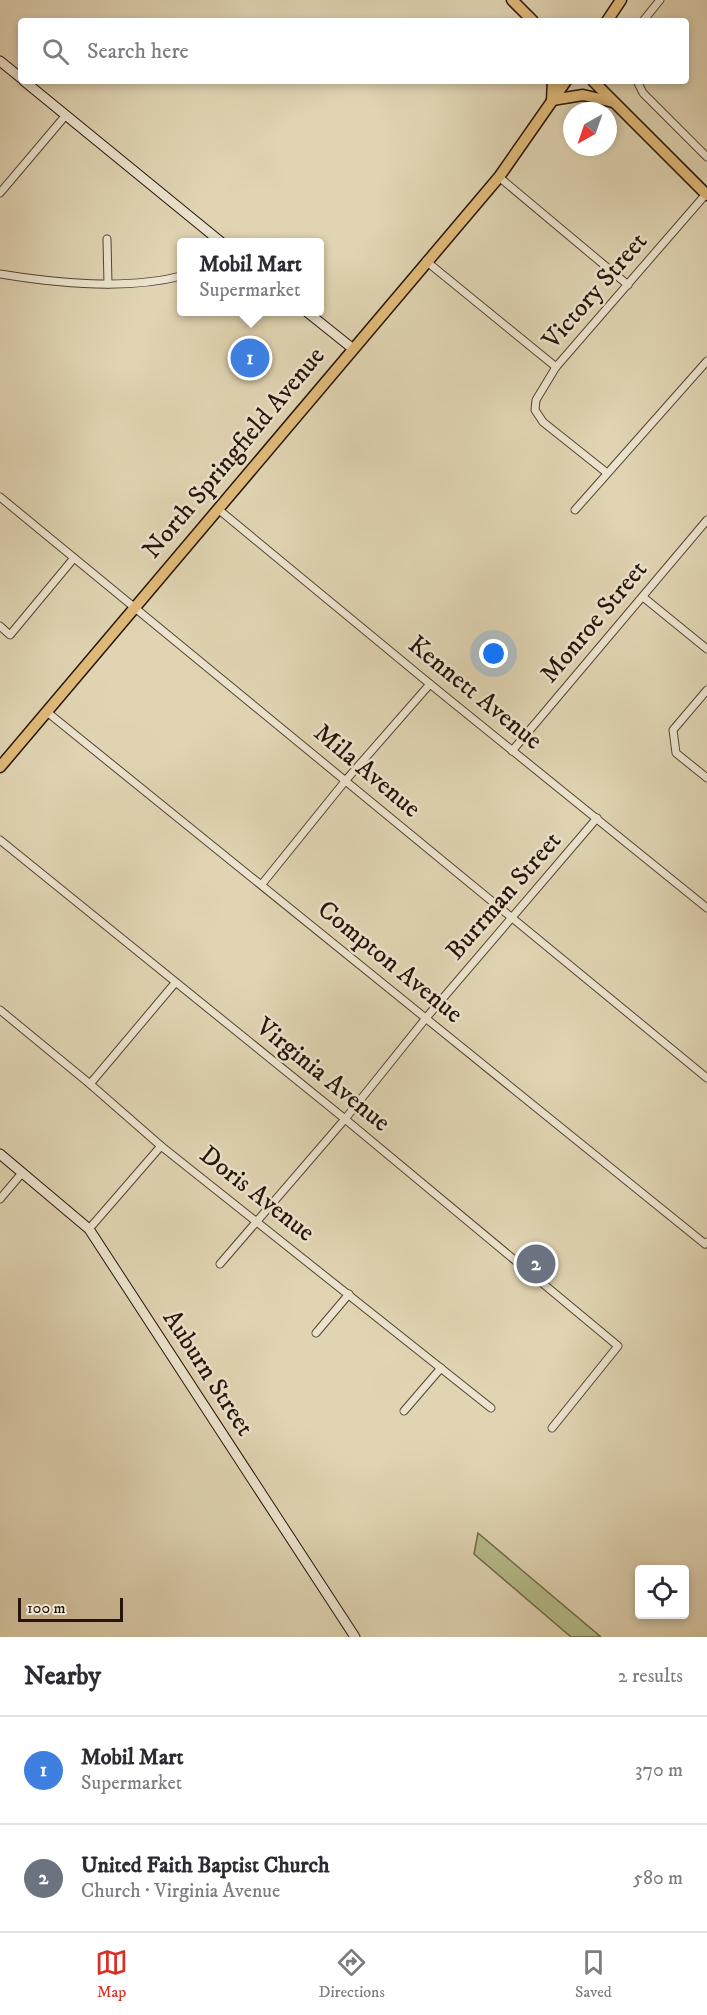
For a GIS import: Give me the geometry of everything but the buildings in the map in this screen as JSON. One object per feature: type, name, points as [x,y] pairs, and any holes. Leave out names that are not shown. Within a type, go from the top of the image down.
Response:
[{"type":"main road","points":[[512,0],[530,18]]},
{"type":"main road","points":[[609,18],[621,0]]},
{"type":"main road","points":[[0,61],[18,76]]},
{"type":"main road","points":[[28,84],[215,238]]},
{"type":"main road","points":[[553,84],[552,100],[584,95],[614,102]]},
{"type":"main road","name":"North Springfield Avenue","points":[[0,766],[499,177],[564,84]]},
{"type":"main road","points":[[596,84],[614,102]]},
{"type":"main road","points":[[607,84],[614,102]]},
{"type":"main road","points":[[617,105],[707,194]]},
{"type":"main road","points":[[312,316],[352,348]]},
{"type":"main road","name":"Auburn Street","points":[[0,1154],[89,1229],[355,1637]]},
{"type":"street","points":[[646,18],[660,0]]},
{"type":"street","points":[[638,84],[643,93],[707,157]]},
{"type":"street","points":[[0,193],[66,115]]},
{"type":"street","points":[[499,177],[628,285]]},
{"type":"street","name":"Victory Street","points":[[607,473],[543,422],[535,410],[536,400],[556,367],[707,194]]},
{"type":"street","points":[[107,239],[108,284]]},
{"type":"street","points":[[426,261],[556,367]]},
{"type":"street","points":[[0,274],[32,279],[108,284],[177,277]]},
{"type":"street","points":[[575,510],[707,361]]},
{"type":"street","name":"Mila Avenue","points":[[0,497],[707,1078]]},
{"type":"street","name":"Kennett Avenue","points":[[218,509],[707,908]]},
{"type":"street","name":"Monroe Street","points":[[512,751],[707,520]]},
{"type":"street","points":[[0,626],[10,635],[74,558]]},
{"type":"street","points":[[643,597],[707,650]]},
{"type":"street","points":[[262,884],[346,780],[430,684]]},
{"type":"street","points":[[707,690],[673,730],[676,753],[707,778]]},
{"type":"street","name":"Compton Avenue","points":[[47,712],[706,1243]]},
{"type":"street","name":"Burrman Street","points":[[220,1264],[345,1119],[426,1018],[597,818]]},
{"type":"street","name":"Virginia Avenue","points":[[0,840],[345,1119],[618,1346],[552,1428]]},
{"type":"street","points":[[90,1084],[175,983]]},
{"type":"street","name":"Doris Avenue","points":[[0,1010],[161,1146],[490,1408]]},
{"type":"street","points":[[89,1229],[161,1146]]},
{"type":"street","points":[[0,1199],[22,1173]]},
{"type":"street","points":[[316,1333],[349,1294]]},
{"type":"street","points":[[404,1412],[441,1368]]},
{"type":"green space","points":[[478,1533],[601,1637],[571,1637],[474,1554]]},
{"type":"place","name":"Mobil Mart","points":[[250,358]]},
{"type":"place","name":"United Faith Baptist Church","points":[[536,1264]]}]
